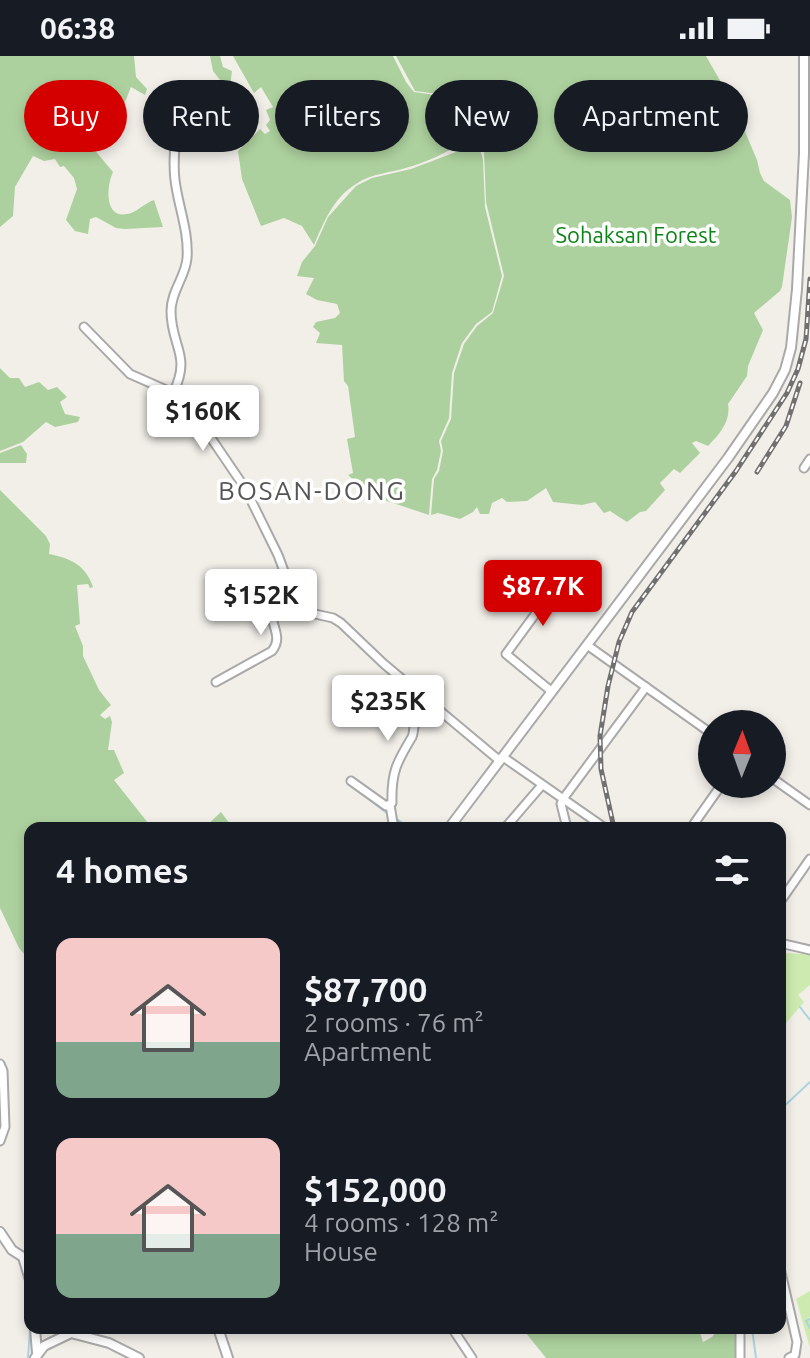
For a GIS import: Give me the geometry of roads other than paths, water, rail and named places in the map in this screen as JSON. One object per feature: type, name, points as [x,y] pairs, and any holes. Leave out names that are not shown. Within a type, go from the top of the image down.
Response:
[{"type":"street","points":[[454,822],[728,458],[773,393],[785,370],[794,328],[798,264],[804,153],[804,56]]},
{"type":"street","points":[[173,393],[183,363],[171,310],[175,289],[187,261],[187,234],[174,179],[176,152]]},
{"type":"street","points":[[84,327],[130,374],[173,393],[192,410],[245,488],[273,543],[297,606],[306,612],[333,618],[431,703],[502,759],[596,822]]},
{"type":"street","points":[[804,468],[810,459]]},
{"type":"street","points":[[540,576],[550,594],[506,654],[551,691]]},
{"type":"street","points":[[216,682],[272,651],[278,637],[272,618],[297,606]]},
{"type":"street","points":[[587,645],[698,724]]},
{"type":"street","points":[[566,822],[561,804],[563,799],[646,687]]},
{"type":"street","points":[[391,812],[392,775],[402,749],[415,734],[415,724],[431,703]]},
{"type":"street","points":[[351,781],[386,806],[395,822]]},
{"type":"street","points":[[510,822],[542,785]]},
{"type":"street","points":[[786,788],[810,805]]},
{"type":"street","points":[[695,822],[712,798]]},
{"type":"street","points":[[786,893],[810,859]]},
{"type":"street","points":[[786,944],[810,950]]},
{"type":"street","points":[[0,1064],[5,1117],[5,1132],[0,1141]]},
{"type":"street","points":[[0,1232],[12,1250],[24,1260]]},
{"type":"street","points":[[786,1294],[797,1342],[795,1355],[789,1358]]},
{"type":"street","points":[[35,1334],[36,1356]]},
{"type":"street","points":[[36,1356],[44,1346],[69,1334]]},
{"type":"street","points":[[75,1334],[109,1343],[139,1358]]},
{"type":"street","points":[[220,1334],[228,1358]]},
{"type":"street","points":[[456,1334],[472,1358]]},
{"type":"street","points":[[740,1334],[740,1358]]},
{"type":"waterway","points":[[357,790],[388,814]]},
{"type":"waterway","points":[[393,816],[401,822]]},
{"type":"waterway","points":[[800,1007],[810,1020]]},
{"type":"waterway","points":[[786,1104],[810,1082]]},
{"type":"waterway","points":[[810,1319],[806,1321],[810,1328]]},
{"type":"waterway","points":[[28,1358],[30,1334]]},
{"type":"waterway","points":[[753,1334],[756,1358]]},
{"type":"railway","points":[[613,822],[601,769],[600,736],[619,642],[632,612],[736,471],[787,393],[798,369],[806,339],[810,279]]},
{"type":"railway","points":[[757,472],[786,426],[800,383]]},
{"type":"district","name":"BOSAN-DONG","points":[[312,491]]},
{"type":"park label","name":"Sohaksan Forest","points":[[636,235]]}]
